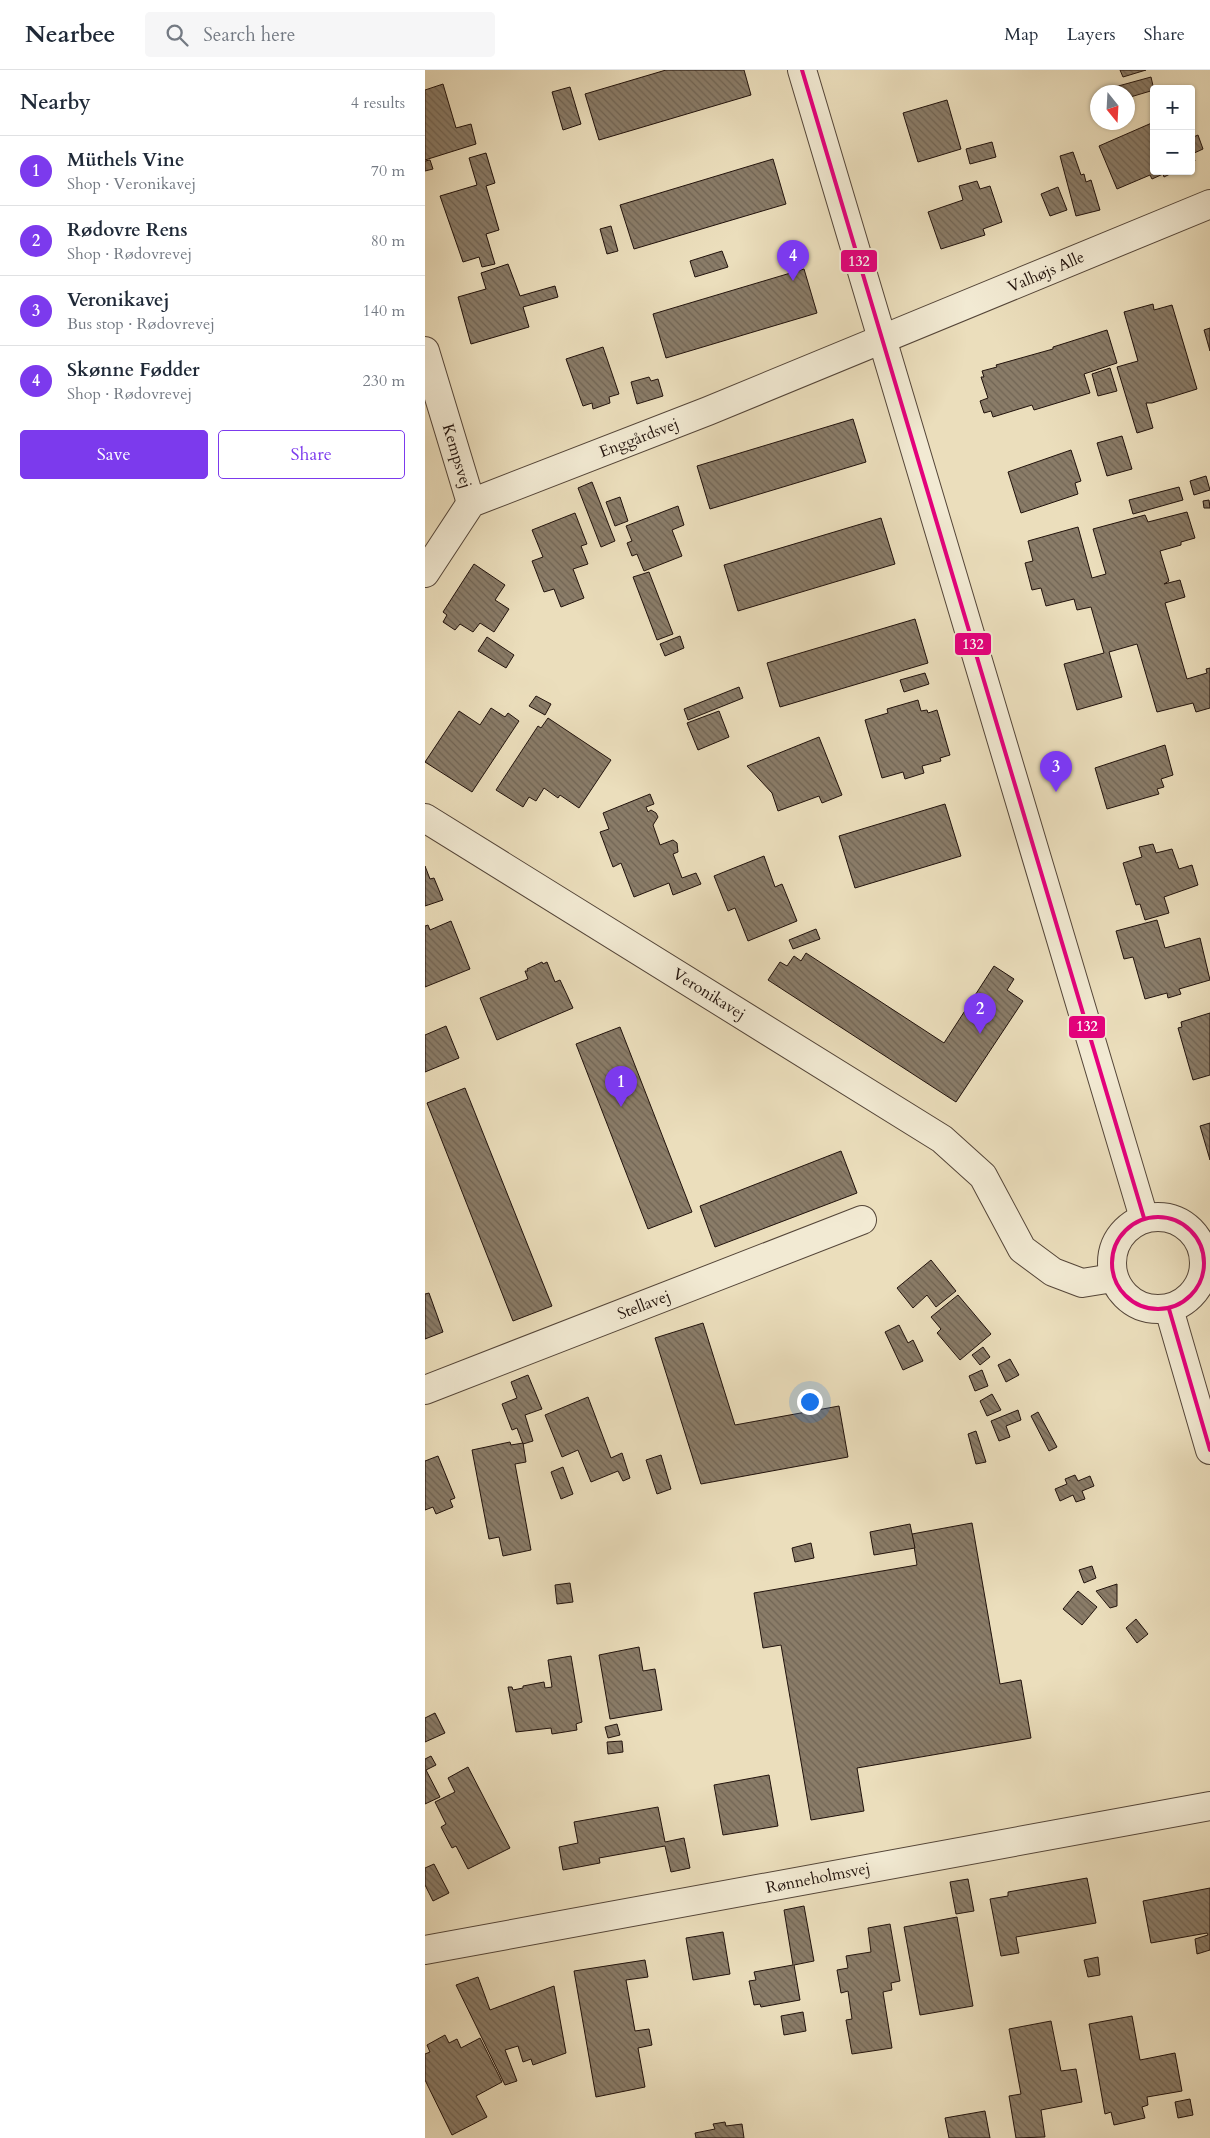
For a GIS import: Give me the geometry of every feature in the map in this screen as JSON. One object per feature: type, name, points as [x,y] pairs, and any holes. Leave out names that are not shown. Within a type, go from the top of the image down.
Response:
[{"type":"street","points":[[802,70],[1143,1218]]},
{"type":"street","name":"Valhøjs Alle","points":[[882,340],[1210,204]]},
{"type":"street","name":"Enggårdsvej","points":[[471,504],[882,340]]},
{"type":"street","name":"Kempsvej","points":[[425,351],[471,504]]},
{"type":"street","points":[[425,573],[471,504]]},
{"type":"street","name":"Veronikavej","points":[[425,818],[942,1139],[983,1176],[1022,1249],[1053,1272],[1083,1282],[1113,1278]]},
{"type":"street","points":[[1165,1216],[1180,1222],[1193,1232],[1206,1248],[1204,1269],[1199,1285],[1189,1298],[1169,1308],[1148,1309],[1133,1303],[1121,1292],[1113,1278],[1111,1254],[1117,1239],[1128,1227],[1143,1218],[1165,1216]]},
{"type":"street","name":"Stellavej","points":[[425,1390],[862,1220]]},
{"type":"street","points":[[1169,1308],[1210,1450]]},
{"type":"street","name":"Rønneholmsvej","points":[[425,1950],[1210,1806]]},
{"type":"building","points":[[666,70],[744,70],[751,95],[599,140],[585,94]]},
{"type":"building","points":[[1120,70],[1146,70],[1123,77]]},
{"type":"building","points":[[1151,77],[1153,85],[1150,85],[1150,91],[1135,96],[1135,85],[1122,85]]},
{"type":"building","points":[[443,84],[456,128],[471,124],[476,144],[425,160],[425,90]]},
{"type":"building","points":[[570,87],[581,124],[563,130],[552,92]]},
{"type":"building","points":[[947,100],[961,149],[918,162],[903,113]]},
{"type":"building","points":[[1150,124],[1150,175],[1117,189],[1099,146]]},
{"type":"building","points":[[1198,135],[1203,149],[1195,153],[1195,136]]},
{"type":"building","points":[[992,142],[996,157],[970,164],[966,149]]},
{"type":"building","points":[[1073,152],[1081,175],[1084,174],[1086,182],[1091,180],[1100,210],[1076,216],[1060,156]]},
{"type":"building","points":[[486,153],[495,183],[486,186],[499,230],[486,234],[495,264],[482,267],[479,257],[463,262],[440,196],[477,185],[469,158]]},
{"type":"building","points":[[773,159],[786,204],[634,249],[620,205]]},
{"type":"building","points":[[430,160],[433,169],[425,171],[425,161]]},
{"type":"building","points":[[1150,175],[1161,175],[1152,179]]},
{"type":"building","points":[[977,181],[980,189],[990,186],[1002,222],[983,229],[985,235],[941,249],[928,212],[963,200],[959,186]]},
{"type":"building","points":[[1058,187],[1067,210],[1050,216],[1041,194]]},
{"type":"building","points":[[611,226],[618,251],[607,254],[600,229]]},
{"type":"building","points":[[722,251],[728,267],[695,277],[690,261]]},
{"type":"building","points":[[508,264],[520,296],[555,286],[558,297],[523,307],[529,327],[471,344],[458,297],[486,289],[481,273]]},
{"type":"building","points":[[804,269],[817,313],[666,358],[653,314]]},
{"type":"building","points":[[1153,304],[1154,310],[1172,305],[1197,389],[1152,403],[1146,403],[1153,428],[1137,433],[1117,367],[1138,361],[1124,312]]},
{"type":"building","points":[[1210,328],[1210,351],[1204,330]]},
{"type":"building","points":[[1107,330],[1117,363],[1084,374],[1090,393],[1034,410],[1032,405],[993,417],[991,411],[984,413],[980,401],[988,398],[981,377],[984,377],[982,371]]},
{"type":"building","points":[[603,347],[619,394],[609,397],[610,403],[593,409],[592,403],[583,406],[566,359]]},
{"type":"building","points":[[1110,368],[1117,391],[1098,396],[1092,374]]},
{"type":"building","points":[[649,377],[651,381],[658,379],[663,396],[637,404],[631,382]]},
{"type":"building","points":[[853,419],[866,462],[710,509],[697,466]]},
{"type":"building","points":[[1122,436],[1132,469],[1107,476],[1097,443]]},
{"type":"building","points":[[1071,450],[1081,481],[1075,483],[1078,494],[1021,513],[1008,472]]},
{"type":"building","points":[[1206,476],[1210,490],[1194,495],[1190,481]]},
{"type":"building","points":[[592,482],[615,541],[601,547],[578,488]]},
{"type":"building","points":[[1179,487],[1183,500],[1133,514],[1129,500]]},
{"type":"building","points":[[620,497],[628,521],[615,526],[606,502]]},
{"type":"building","points":[[1209,500],[1210,508],[1204,508],[1203,501]]},
{"type":"building","points":[[678,506],[684,525],[672,530],[682,556],[644,571],[637,554],[632,556],[627,543],[632,541],[626,526]]},
{"type":"building","points":[[1187,512],[1195,538],[1181,542],[1181,545],[1160,551],[1169,581],[1164,584],[1180,580],[1185,597],[1165,603],[1187,679],[1207,673],[1206,669],[1210,668],[1210,708],[1196,712],[1193,703],[1157,712],[1137,644],[1109,652],[1122,697],[1077,710],[1064,664],[1104,653],[1091,607],[1077,610],[1074,599],[1046,606],[1041,588],[1032,590],[1025,563],[1033,561],[1028,541],[1078,527],[1092,578],[1106,574],[1093,529],[1145,515],[1148,522]]},
{"type":"building","points":[[575,513],[587,544],[581,546],[588,564],[573,569],[584,598],[561,607],[554,589],[544,592],[532,561],[543,557],[532,530]]},
{"type":"building","points":[[881,518],[895,564],[738,611],[724,565]]},
{"type":"building","points":[[474,564],[505,585],[495,600],[509,609],[494,632],[480,623],[473,632],[460,624],[455,630],[443,622],[447,615],[443,612]]},
{"type":"building","points":[[649,572],[673,634],[657,640],[633,577]]},
{"type":"building","points":[[915,619],[928,663],[780,707],[767,663]]},
{"type":"building","points":[[680,636],[684,648],[665,656],[660,644]]},
{"type":"building","points":[[487,637],[514,655],[506,668],[478,651]]},
{"type":"building","points":[[925,673],[929,684],[904,692],[900,680]]},
{"type":"building","points":[[739,687],[743,698],[688,720],[684,709]]},
{"type":"building","points":[[536,696],[551,704],[545,715],[529,706]]},
{"type":"building","points":[[918,700],[921,711],[927,710],[928,713],[937,710],[950,755],[940,758],[941,761],[922,766],[924,773],[905,779],[903,772],[882,778],[865,720],[888,713],[887,709]]},
{"type":"building","points":[[491,708],[505,717],[508,713],[519,721],[472,792],[425,762],[459,711],[480,725]]},
{"type":"building","points":[[719,711],[729,737],[698,750],[687,723]]},
{"type":"building","points":[[548,718],[611,760],[579,808],[560,795],[558,798],[544,788],[536,801],[529,797],[523,807],[496,790],[538,726],[541,728]]},
{"type":"building","points":[[819,737],[842,795],[822,803],[819,796],[778,811],[772,793],[747,766]]},
{"type":"building","points":[[1165,745],[1173,775],[1161,779],[1164,787],[1157,789],[1159,794],[1107,809],[1095,768]]},
{"type":"building","points":[[650,794],[654,804],[646,807],[648,812],[651,810],[658,817],[653,825],[660,845],[673,840],[677,843],[678,852],[673,854],[682,878],[696,873],[701,884],[673,895],[669,883],[634,897],[621,863],[613,867],[600,832],[609,829],[603,813]]},
{"type":"building","points":[[945,804],[961,856],[855,888],[839,836]]},
{"type":"building","points":[[1153,844],[1156,853],[1172,849],[1179,869],[1192,865],[1198,885],[1164,897],[1169,913],[1145,920],[1140,904],[1136,905],[1123,863],[1142,857],[1139,847]]},
{"type":"building","points":[[764,856],[775,887],[782,884],[797,921],[748,941],[735,908],[728,911],[714,876]]},
{"type":"building","points":[[425,866],[430,879],[434,878],[443,900],[425,906]]},
{"type":"building","points":[[1157,920],[1165,948],[1200,938],[1210,980],[1179,989],[1181,994],[1168,998],[1167,993],[1145,999],[1133,957],[1124,959],[1116,931]]},
{"type":"building","points":[[451,921],[470,969],[425,987],[425,926],[428,925],[430,930]]},
{"type":"building","points":[[816,929],[820,939],[793,949],[789,940]]},
{"type":"building","points":[[806,953],[944,1043],[994,966],[1014,979],[1007,990],[1023,1001],[956,1102],[768,980],[780,962],[787,966],[794,956],[801,961]]},
{"type":"building","points":[[542,962],[543,964],[547,962],[555,982],[560,980],[573,1008],[497,1040],[480,998],[528,979],[525,971]]},
{"type":"building","points":[[1210,1013],[1210,1075],[1193,1080],[1178,1028],[1182,1027],[1181,1022]]},
{"type":"building","points":[[446,1026],[459,1058],[425,1072],[425,1035]]},
{"type":"building","points":[[620,1027],[692,1212],[648,1229],[576,1044]]},
{"type":"building","points":[[465,1088],[552,1306],[513,1321],[427,1103]]},
{"type":"building","points":[[1210,1123],[1210,1160],[1200,1126]]},
{"type":"building","points":[[841,1151],[857,1193],[715,1247],[700,1206]]},
{"type":"building","points":[[931,1260],[956,1291],[936,1307],[927,1295],[913,1308],[897,1288]]},
{"type":"building","points":[[429,1293],[443,1332],[425,1339],[425,1294]]},
{"type":"building","points":[[958,1295],[991,1334],[960,1360],[937,1333],[941,1329],[931,1317]]},
{"type":"building","points":[[703,1323],[735,1425],[839,1406],[848,1457],[701,1484],[655,1338]]},
{"type":"building","points":[[899,1325],[908,1343],[913,1340],[923,1361],[903,1370],[885,1332]]},
{"type":"building","points":[[983,1347],[990,1357],[980,1365],[972,1355]]},
{"type":"building","points":[[1010,1359],[1019,1375],[1006,1382],[998,1365]]},
{"type":"building","points":[[982,1370],[988,1386],[975,1391],[969,1376]]},
{"type":"building","points":[[528,1375],[542,1409],[525,1415],[533,1441],[523,1444],[517,1428],[512,1430],[502,1404],[517,1398],[511,1382]]},
{"type":"building","points":[[992,1394],[1001,1410],[987,1416],[980,1401]]},
{"type":"building","points":[[588,1397],[611,1458],[622,1453],[630,1478],[623,1481],[618,1471],[591,1482],[578,1450],[562,1457],[545,1415]]},
{"type":"building","points":[[1018,1410],[1021,1420],[1006,1426],[1010,1437],[999,1441],[991,1421]]},
{"type":"building","points":[[1038,1412],[1057,1447],[1049,1451],[1031,1416]]},
{"type":"building","points":[[976,1431],[986,1462],[976,1464],[968,1434]]},
{"type":"building","points":[[510,1442],[511,1445],[523,1443],[526,1462],[515,1464],[531,1550],[503,1556],[499,1537],[489,1539],[472,1450]]},
{"type":"building","points":[[661,1455],[671,1489],[657,1494],[646,1460]]},
{"type":"building","points":[[438,1456],[455,1498],[450,1500],[453,1507],[436,1514],[433,1507],[425,1510],[425,1461]]},
{"type":"building","points":[[563,1467],[573,1494],[561,1499],[551,1472]]},
{"type":"building","points":[[1075,1475],[1078,1481],[1090,1476],[1094,1486],[1082,1491],[1085,1499],[1076,1502],[1073,1495],[1060,1501],[1055,1489],[1067,1484],[1065,1479]]},
{"type":"building","points":[[972,1523],[1000,1684],[1021,1680],[1031,1738],[857,1768],[864,1811],[811,1820],[781,1645],[763,1648],[754,1593],[917,1565],[912,1534]]},
{"type":"building","points":[[910,1524],[915,1548],[874,1555],[870,1532]]},
{"type":"building","points":[[811,1543],[814,1558],[795,1562],[792,1548]]},
{"type":"building","points":[[1092,1566],[1096,1578],[1084,1583],[1079,1570]]},
{"type":"building","points":[[570,1583],[573,1602],[557,1604],[555,1585]]},
{"type":"building","points":[[1117,1584],[1117,1606],[1110,1608],[1096,1591]]},
{"type":"building","points":[[1078,1591],[1097,1607],[1082,1625],[1063,1609]]},
{"type":"building","points":[[1136,1619],[1148,1634],[1137,1643],[1126,1628]]},
{"type":"building","points":[[639,1647],[643,1671],[655,1669],[662,1710],[610,1719],[599,1655]]},
{"type":"building","points":[[571,1656],[582,1722],[576,1724],[577,1730],[552,1734],[551,1728],[516,1732],[508,1687],[512,1687],[513,1690],[544,1682],[545,1688],[552,1687],[548,1660]]},
{"type":"building","points":[[435,1713],[445,1733],[425,1742],[425,1718]]},
{"type":"building","points":[[617,1724],[620,1735],[608,1738],[605,1727]]},
{"type":"building","points":[[622,1741],[623,1752],[608,1754],[607,1742]]},
{"type":"building","points":[[431,1756],[436,1765],[426,1770],[440,1797],[425,1804],[425,1759]]},
{"type":"building","points":[[468,1767],[510,1848],[468,1869],[456,1846],[452,1848],[441,1827],[446,1824],[435,1802],[455,1792],[448,1778]]},
{"type":"building","points":[[769,1775],[778,1826],[723,1835],[714,1785]]},
{"type":"building","points":[[658,1807],[665,1842],[684,1838],[690,1868],[671,1872],[665,1846],[599,1858],[600,1863],[563,1870],[559,1847],[578,1843],[574,1822]]},
{"type":"building","points":[[434,1864],[449,1893],[433,1901],[425,1885],[425,1868]]},
{"type":"building","points":[[1087,1878],[1096,1923],[1016,1937],[1019,1953],[1001,1956],[990,1899],[1008,1896],[1008,1892]]},
{"type":"building","points":[[968,1879],[974,1911],[956,1914],[950,1882]]},
{"type":"building","points":[[1210,1888],[1210,1950],[1197,1954],[1195,1939],[1208,1935],[1207,1933],[1151,1943],[1143,1901]]},
{"type":"building","points":[[804,1906],[814,1961],[794,1965],[800,2000],[761,2007],[760,2004],[754,2005],[749,1981],[756,1980],[754,1972],[793,1965],[784,1910]]},
{"type":"building","points":[[957,1917],[973,2006],[920,2015],[904,1927]]},
{"type":"building","points":[[890,1924],[900,1981],[891,1983],[892,1990],[883,1992],[892,2048],[852,2054],[846,2020],[852,2019],[848,1991],[841,1993],[837,1970],[848,1968],[846,1956],[871,1952],[868,1928]]},
{"type":"building","points":[[723,1932],[730,1974],[693,1980],[686,1938]]},
{"type":"building","points":[[1098,1957],[1100,1975],[1088,1977],[1084,1960]]},
{"type":"building","points":[[645,1960],[648,1977],[626,1980],[635,2031],[649,2029],[652,2045],[638,2048],[645,2087],[596,2097],[574,1971]]},
{"type":"building","points":[[478,1977],[490,2010],[554,1986],[566,2053],[533,2065],[531,2059],[523,2062],[518,2046],[505,2050],[517,2081],[505,2085],[456,1985]]},
{"type":"building","points":[[803,2012],[806,2031],[784,2035],[781,2016]]},
{"type":"building","points":[[1132,2016],[1140,2060],[1175,2053],[1182,2091],[1147,2097],[1148,2105],[1142,2107],[1145,2118],[1114,2125],[1111,2112],[1105,2114],[1089,2024]]},
{"type":"building","points":[[1051,2021],[1061,2071],[1076,2069],[1082,2102],[1041,2110],[1045,2137],[1016,2138],[1009,2096],[1021,2094],[1009,2029]]},
{"type":"building","points":[[445,2035],[449,2043],[457,2039],[461,2048],[480,2038],[502,2082],[476,2096],[487,2117],[452,2135],[425,2080],[425,2054],[430,2052],[427,2045]]},
{"type":"building","points":[[1190,2099],[1193,2115],[1178,2118],[1175,2102]]},
{"type":"building","points":[[985,2111],[990,2138],[949,2138],[945,2118]]},
{"type":"building","points":[[725,2122],[726,2126],[742,2124],[744,2138],[696,2138],[695,2133],[715,2129],[713,2124]]},
{"type":"transit line","name":"132","points":[[802,70],[1144,1218]]},
{"type":"transit line","name":"132","points":[[1158,1217],[1176,1220],[1191,1230],[1201,1245],[1204,1263],[1201,1281],[1191,1296],[1176,1306],[1158,1309],[1140,1306],[1125,1296],[1115,1281],[1112,1263],[1115,1245],[1125,1230],[1140,1220],[1158,1217]]},
{"type":"transit line","name":"132","points":[[1169,1309],[1210,1450]]},
{"type":"place","name":"Skønne Fødder","points":[[793,281]]},
{"type":"place","name":"Veronikavej","points":[[1056,792]]},
{"type":"place","name":"Rødovre Rens","points":[[980,1034]]},
{"type":"place","name":"Müthels Vine","points":[[621,1107]]}]
